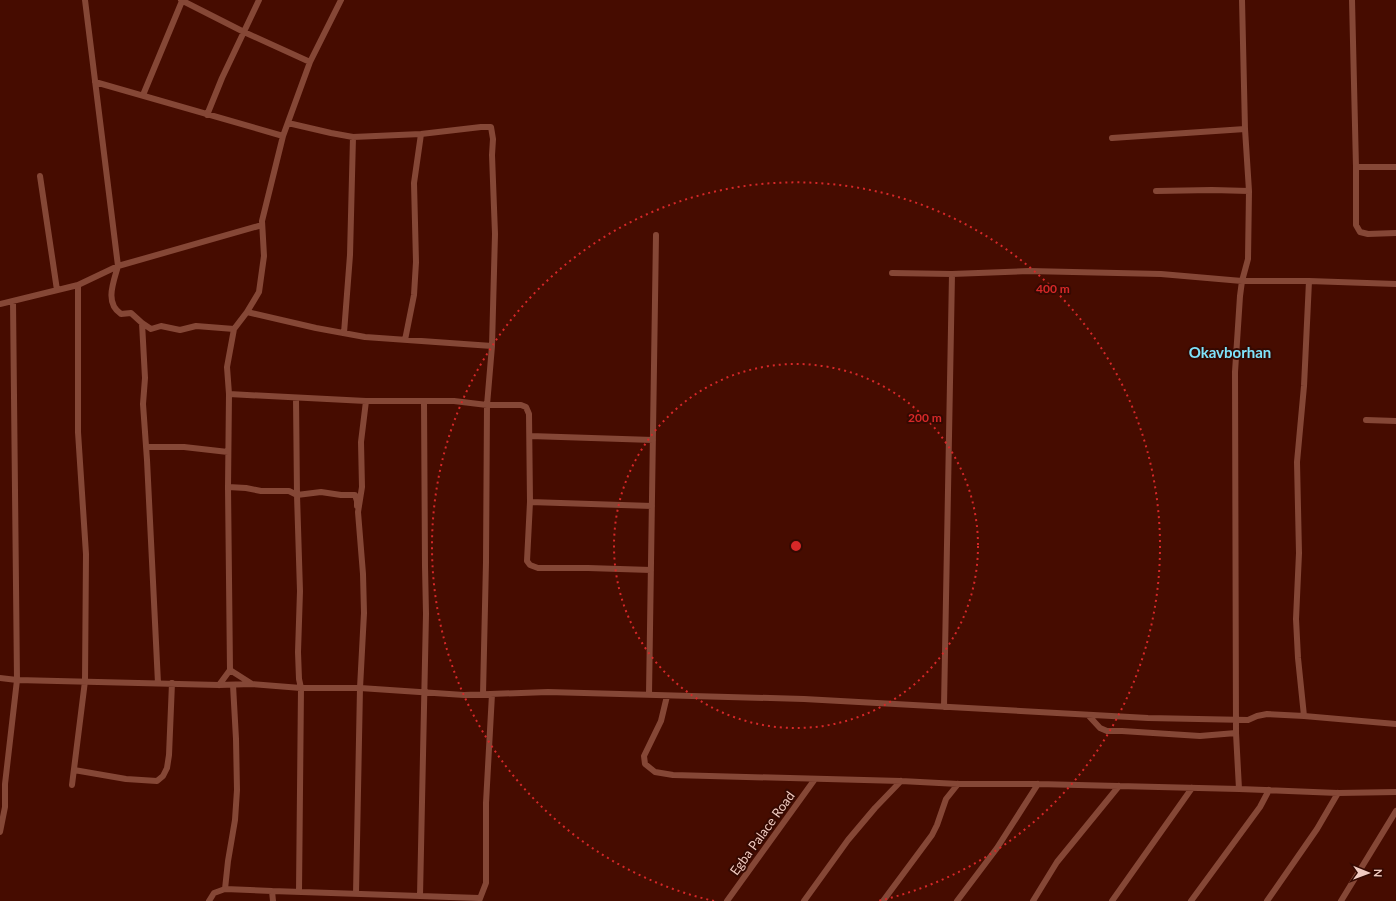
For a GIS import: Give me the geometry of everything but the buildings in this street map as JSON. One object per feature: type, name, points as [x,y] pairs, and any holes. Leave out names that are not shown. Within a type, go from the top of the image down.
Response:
[{"type":"street","points":[[86,0],[118,266],[112,289],[112,301],[115,310],[121,314],[131,313],[151,329],[161,326],[180,330],[196,326],[234,328]]},
{"type":"street","points":[[143,95],[182,0],[192,3],[244,32],[310,62]]},
{"type":"street","points":[[208,115],[222,78],[259,0]]},
{"type":"street","points":[[219,685],[230,670],[228,487],[229,394],[227,367],[234,328],[247,312],[259,292],[264,256],[262,225],[283,136],[310,62],[341,0]]},
{"type":"street","points":[[1239,789],[1236,733],[1235,372],[1240,296],[1242,281],[1248,259],[1249,191],[1245,129],[1242,0]]},
{"type":"street","points":[[1352,0],[1356,225],[1360,232],[1368,234],[1396,233]]},
{"type":"street","points":[[95,82],[283,136]]},
{"type":"street","points":[[288,123],[353,137],[421,134],[491,127],[494,139],[492,155],[495,234],[492,346],[487,405],[483,694]]},
{"type":"street","points":[[1112,138],[1245,129]]},
{"type":"street","points":[[405,340],[414,289],[416,262],[414,184],[421,134]]},
{"type":"street","points":[[344,333],[350,255],[353,137]]},
{"type":"street","points":[[1356,167],[1396,167]]},
{"type":"street","points":[[40,176],[57,290]]},
{"type":"street","points":[[1156,191],[1249,191]]},
{"type":"street","points":[[0,304],[78,285],[118,266],[262,225]]},
{"type":"street","points":[[649,694],[656,235]]},
{"type":"street","points":[[892,273],[952,274],[1028,271],[1161,274],[1242,281],[1309,281],[1396,284]]},
{"type":"street","points":[[944,707],[952,274]]},
{"type":"street","points":[[1304,716],[1298,658],[1296,619],[1299,554],[1297,462],[1304,386],[1309,281]]},
{"type":"street","points":[[72,785],[85,681],[86,554],[78,432],[78,285]]},
{"type":"street","points":[[0,832],[5,807],[5,784],[17,680],[13,301]]},
{"type":"street","points":[[247,312],[316,328],[365,337],[492,346]]},
{"type":"street","points":[[142,323],[145,378],[143,404],[158,683]]},
{"type":"street","points":[[229,394],[366,401],[454,401],[487,405],[521,405],[526,407],[529,414],[530,436],[530,502],[527,560],[530,565],[538,568],[651,570]]},
{"type":"street","points":[[296,398],[300,591],[298,652],[299,679],[302,688],[299,892]]},
{"type":"street","points":[[356,894],[360,688],[364,613],[363,574],[358,512],[362,487],[361,442],[366,401]]},
{"type":"street","points":[[420,896],[426,692],[424,401]]},
{"type":"street","points":[[1366,420],[1396,420]]},
{"type":"street","points":[[530,436],[652,440]]},
{"type":"street","points":[[146,447],[184,447],[228,452]]},
{"type":"street","points":[[228,487],[246,488],[260,491],[289,491],[297,495],[321,492],[341,495],[355,495],[357,501],[360,548],[361,600]]},
{"type":"street","points":[[530,502],[652,506]]},
{"type":"street","points":[[230,670],[252,684]]},
{"type":"street","points":[[0,678],[17,680],[219,685],[252,684],[302,688],[360,688],[464,695],[541,692],[804,699],[1148,718],[1248,720],[1267,714],[1396,724]]},
{"type":"street","points":[[74,770],[134,780],[158,781],[164,776],[169,755],[172,683]]},
{"type":"street","points":[[225,889],[235,820],[237,790],[233,685]]},
{"type":"street","points":[[209,901],[214,893],[225,889],[420,896],[479,900],[486,883],[486,803],[492,694]]},
{"type":"street","points":[[667,696],[661,721],[644,756],[645,764],[655,772],[674,775],[958,784],[1038,784],[1239,789],[1338,793],[1396,792]]},
{"type":"street","points":[[1088,715],[1100,728],[1107,731],[1200,736],[1236,733]]},
{"type":"street","name":"Egba Palace Road","points":[[727,901],[815,779]]},
{"type":"street","points":[[804,901],[848,840],[875,808],[901,781]]},
{"type":"street","points":[[883,901],[932,835],[946,799],[958,784]]},
{"type":"street","points":[[957,901],[997,848],[1038,784]]},
{"type":"street","points":[[1033,901],[1057,862],[1119,786]]},
{"type":"street","points":[[1112,901],[1192,788]]},
{"type":"street","points":[[1191,901],[1260,807],[1269,790]]},
{"type":"street","points":[[1267,901],[1317,829],[1338,793]]},
{"type":"street","points":[[1341,901],[1396,811]]},
{"type":"street","points":[[272,891],[273,901]]},
{"type":"district","name":"Okavborhan","points":[[1230,353]]}]
